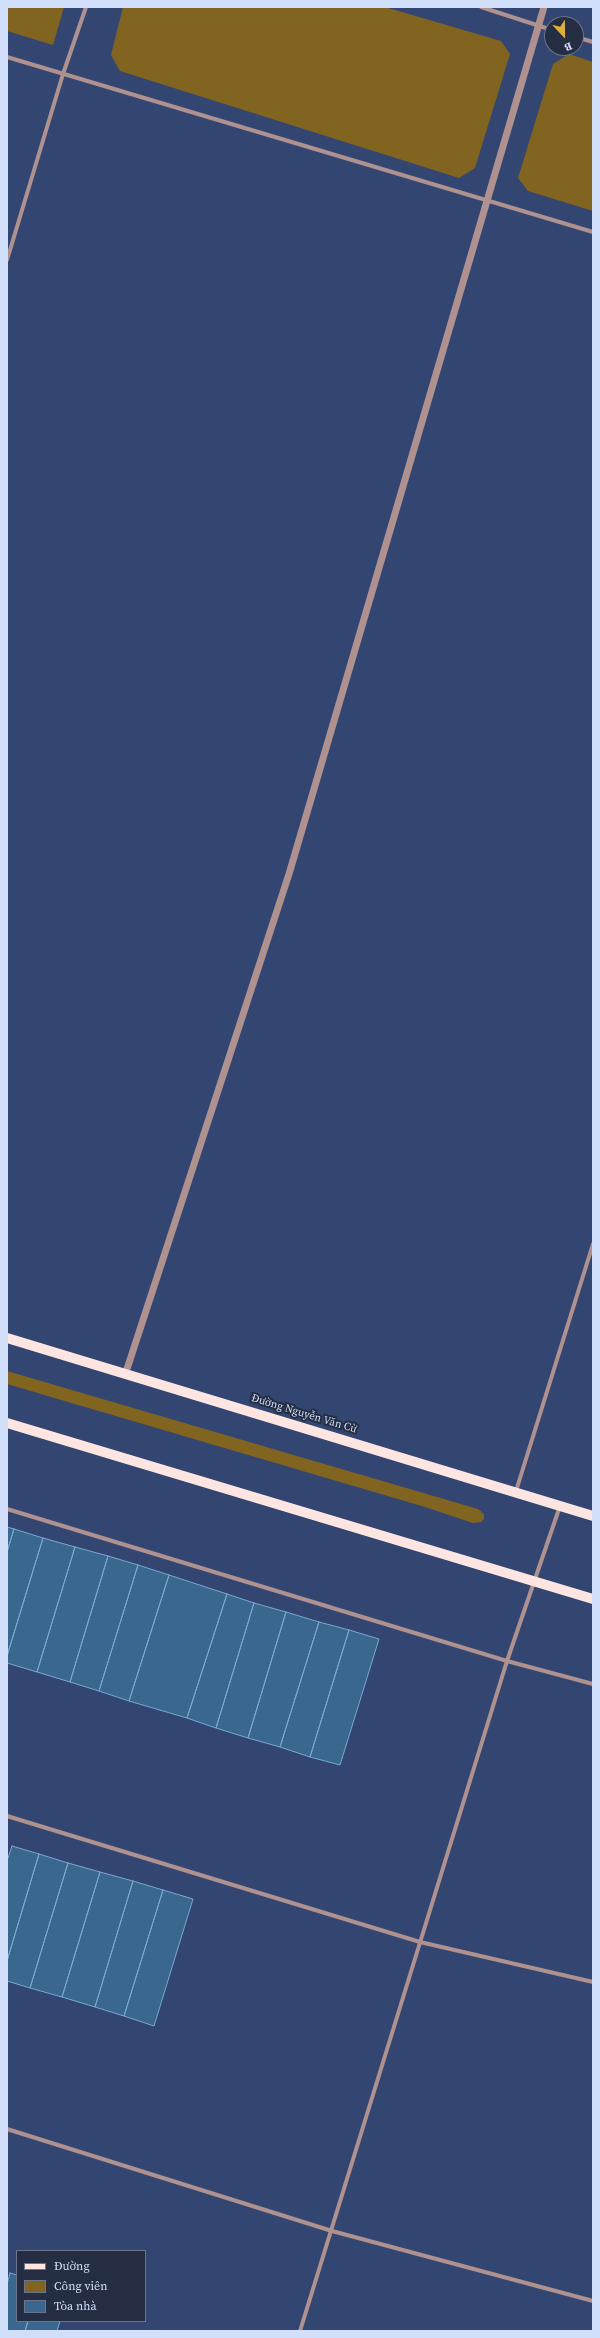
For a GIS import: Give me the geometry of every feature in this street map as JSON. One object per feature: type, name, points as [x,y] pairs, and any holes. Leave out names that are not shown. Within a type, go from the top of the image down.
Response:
[{"type":"main road","name":"Đường Nguyễn Văn Cừ","points":[[7,1338],[126,1372],[516,1491],[593,1516]]},
{"type":"main road","points":[[7,1423],[534,1580],[593,1599]]},
{"type":"street","points":[[7,260],[63,74],[86,7]]},
{"type":"street","points":[[481,7],[544,28]]},
{"type":"street","points":[[126,1372],[289,874],[544,7]]},
{"type":"street","points":[[7,57],[486,202],[593,232]]},
{"type":"street","points":[[516,1491],[593,1244]]},
{"type":"street","points":[[300,2331],[507,1661],[560,1506]]},
{"type":"street","points":[[7,1509],[507,1661],[593,1684]]},
{"type":"street","points":[[7,1816],[420,1942],[593,1982]]},
{"type":"street","points":[[7,2129],[332,2231],[593,2301]]},
{"type":"green space","points":[[7,7],[64,7],[53,45],[7,31]]},
{"type":"green space","points":[[123,7],[385,7],[501,41],[510,54],[475,168],[459,178],[120,71],[111,55]]},
{"type":"green space","points":[[566,56],[575,56],[593,62],[593,211],[528,191],[518,178],[553,64]]},
{"type":"green space","points":[[7,1371],[478,1509],[484,1514],[484,1519],[481,1522],[473,1523],[425,1507],[7,1384]]},
{"type":"building","points":[[7,1527],[14,1529],[7,1552]]},
{"type":"building","points":[[14,1529],[43,1538],[7,1656],[7,1552]]},
{"type":"building","points":[[43,1538],[75,1547],[37,1672],[7,1663],[7,1656]]},
{"type":"building","points":[[75,1547],[108,1556],[70,1682],[37,1672]]},
{"type":"building","points":[[108,1556],[138,1565],[99,1691],[70,1682]]},
{"type":"building","points":[[138,1565],[169,1575],[129,1701],[99,1691]]},
{"type":"building","points":[[169,1575],[227,1594],[187,1718],[129,1701]]},
{"type":"building","points":[[227,1594],[254,1603],[216,1728],[187,1718]]},
{"type":"building","points":[[254,1603],[286,1612],[248,1738],[216,1728]]},
{"type":"building","points":[[286,1612],[319,1622],[280,1747],[248,1738]]},
{"type":"building","points":[[319,1622],[349,1630],[310,1757],[280,1747]]},
{"type":"building","points":[[349,1630],[379,1639],[340,1765],[310,1757]]},
{"type":"building","points":[[12,1846],[39,1854],[7,1961],[7,1861]]},
{"type":"building","points":[[39,1854],[68,1863],[30,1988],[7,1981],[7,1961]]},
{"type":"building","points":[[68,1863],[100,1872],[62,1997],[30,1988]]},
{"type":"building","points":[[100,1872],[133,1881],[95,2007],[62,1997]]},
{"type":"building","points":[[133,1881],[163,1890],[124,2016],[95,2007]]},
{"type":"building","points":[[163,1890],[193,1899],[154,2026],[124,2016]]},
{"type":"building","points":[[10,2273],[16,2275],[16,2322],[28,2322],[25,2331],[7,2331],[7,2284]]},
{"type":"building","points":[[28,2322],[60,2322],[57,2331],[25,2331]]}]
